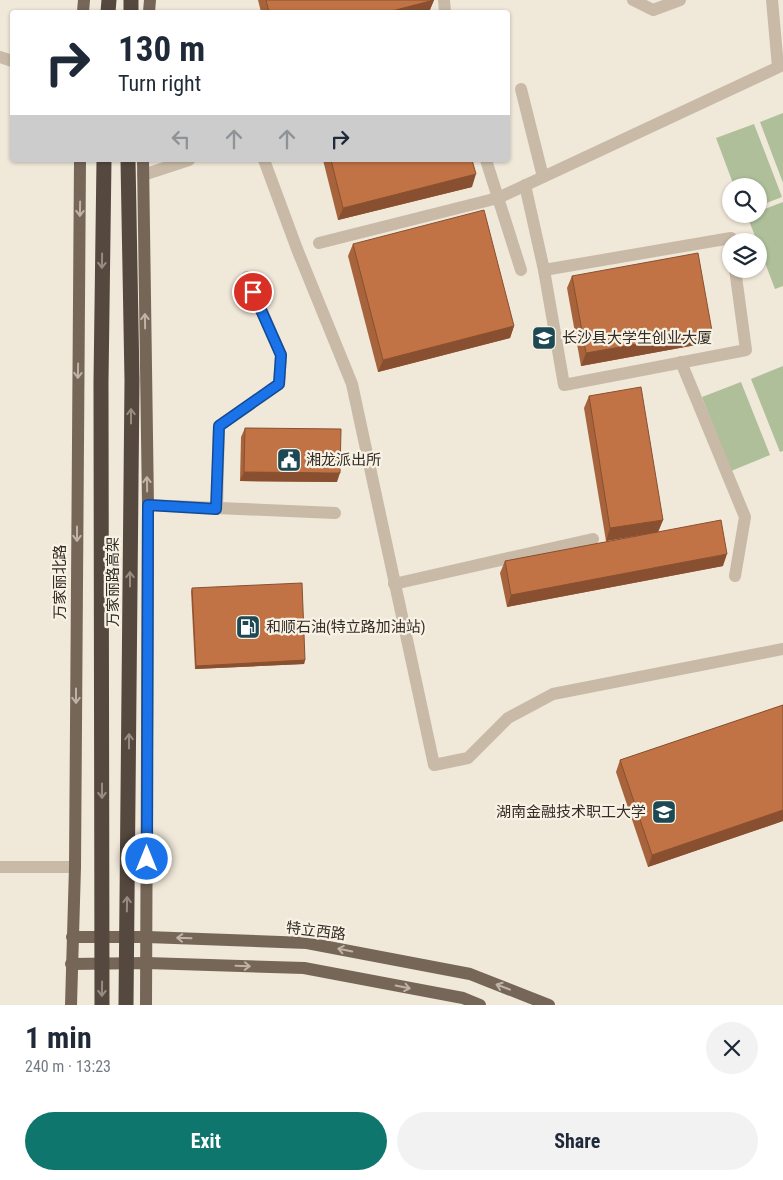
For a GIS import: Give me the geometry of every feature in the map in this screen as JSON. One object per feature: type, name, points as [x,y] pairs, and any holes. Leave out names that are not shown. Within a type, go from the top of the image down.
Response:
[{"type":"highway","name":"万家丽路高架","points":[[102,1005],[101,382],[104,162]]},
{"type":"highway","name":"万家丽路高架","points":[[126,1005],[132,390],[128,162]]},
{"type":"main road","name":"万家丽北路","points":[[71,1005],[75,867],[80,162]]},
{"type":"main road","points":[[143,162],[148,505],[146,1005]]},
{"type":"main road","name":"特立西路","points":[[72,937],[147,937],[307,943],[470,974],[549,1005]]},
{"type":"main road","points":[[72,964],[147,963],[304,968],[463,998],[480,1005]]},
{"type":"street","points":[[633,0],[653,10],[680,0]]},
{"type":"street","points":[[319,244],[498,198],[780,66],[772,0]]},
{"type":"street","points":[[521,89],[543,177]]},
{"type":"street","points":[[142,175],[183,162]]},
{"type":"street","points":[[265,162],[297,249],[352,384],[434,765],[468,758],[508,718],[553,694],[783,649]]},
{"type":"street","points":[[487,162],[521,270]]},
{"type":"street","points":[[525,185],[544,270],[564,385],[746,350],[736,278]]},
{"type":"street","points":[[544,270],[722,240]]},
{"type":"street","points":[[216,509],[219,426],[279,384],[281,355],[247,277]]},
{"type":"street","points":[[681,362],[745,517],[735,576]]},
{"type":"street","points":[[148,505],[335,513]]},
{"type":"street","points":[[394,584],[593,539]]},
{"type":"street","points":[[0,867],[75,867]]},
{"type":"green space","points":[[783,113],[783,183],[760,122]]},
{"type":"green space","points":[[754,124],[782,197],[767,203],[767,178],[731,178],[716,138]]},
{"type":"green space","points":[[783,202],[783,286],[775,289],[767,268],[767,233],[754,233],[750,223],[767,223],[767,208]]},
{"type":"green space","points":[[783,366],[783,451],[780,452],[751,379]]},
{"type":"green space","points":[[741,382],[770,455],[731,471],[702,397]]},
{"type":"building","points":[[266,0],[434,0],[396,10],[268,10]]},
{"type":"building","points":[[332,162],[473,162],[476,174],[343,208]]},
{"type":"building","points":[[484,210],[514,326],[383,360],[353,244]]},
{"type":"building","points":[[698,253],[712,331],[586,353],[572,276]]},
{"type":"building","points":[[641,387],[663,520],[610,528],[589,396]]},
{"type":"building","name":"湘龙派出所","points":[[245,428],[341,429],[340,473],[244,472]]},
{"type":"building","points":[[721,520],[727,554],[511,595],[505,561]]},
{"type":"building","name":"和顺石油(特立路加油站)","points":[[302,583],[305,660],[196,666],[192,588]]},
{"type":"building","points":[[783,705],[783,810],[652,855],[620,760]]},
{"type":"place","name":"长沙县大学生创业大厦","points":[[544,338]]},
{"type":"place","name":"湘龙派出所","points":[[289,460]]},
{"type":"place","name":"和顺石油(特立路加油站)","points":[[248,627]]},
{"type":"place","name":"湖南金融技术职工大学","points":[[664,812]]},
{"type":"route","points":[[147,859],[148,505],[216,509],[219,426],[279,384],[281,355],[253,292]]}]
